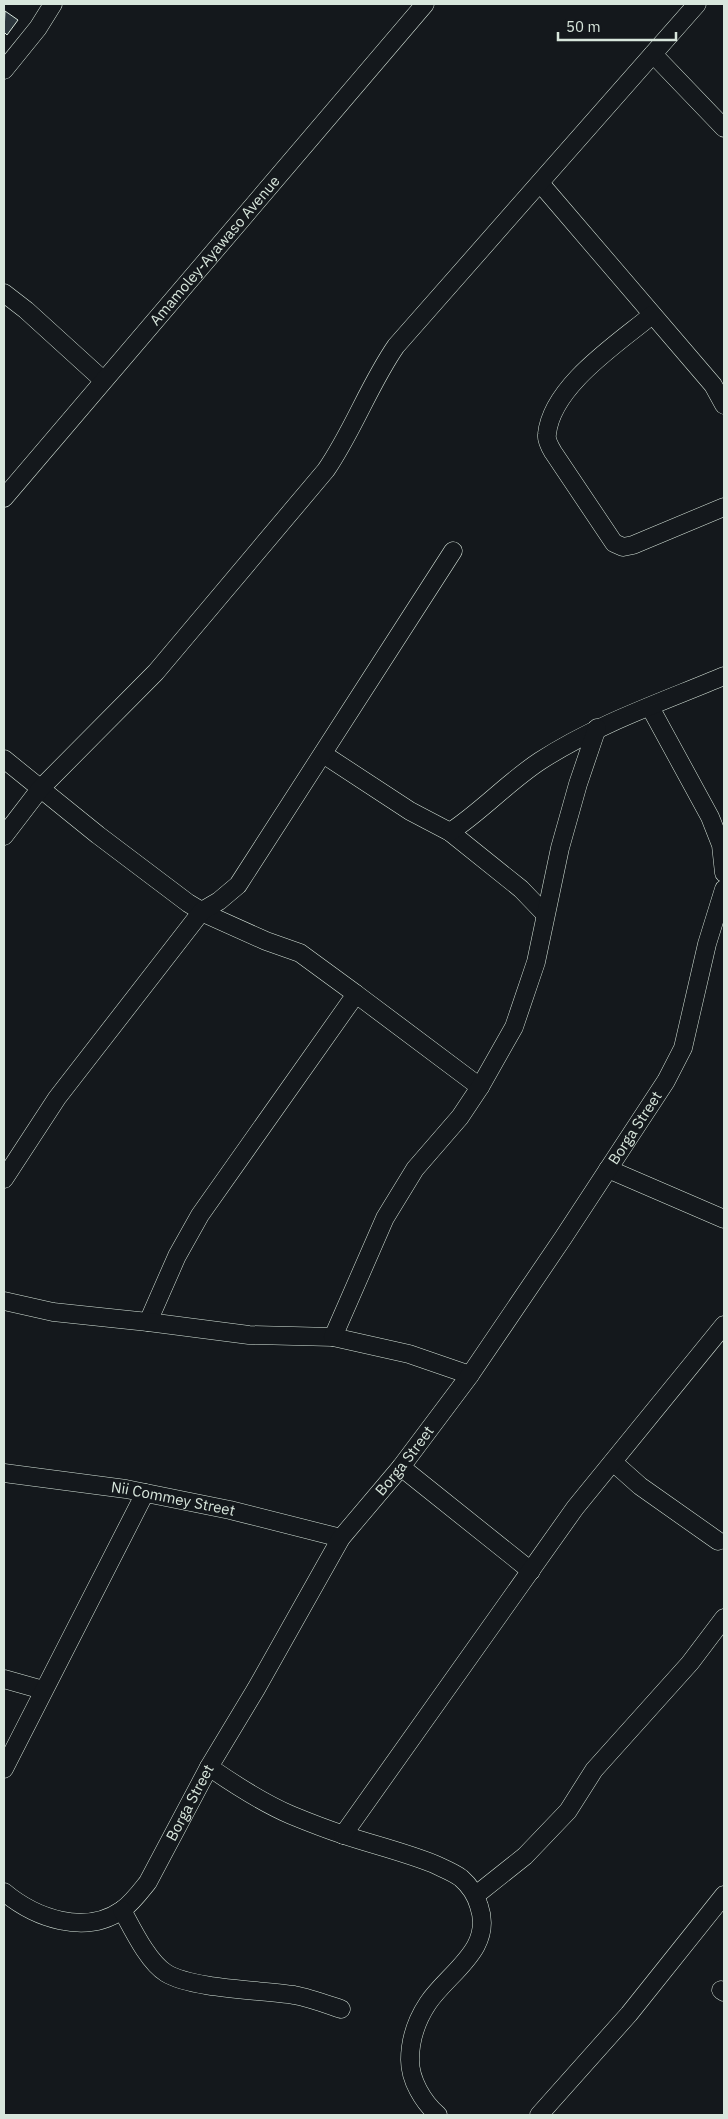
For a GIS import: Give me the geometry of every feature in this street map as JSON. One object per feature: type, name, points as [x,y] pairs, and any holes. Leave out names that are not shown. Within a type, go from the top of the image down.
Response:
[{"type":"street","points":[[6,65],[38,28],[53,4]]},
{"type":"street","name":"Amamoley-Ayawaso Avenue","points":[[4,498],[425,4]]},
{"type":"street","points":[[4,836],[40,788],[156,672],[326,470],[336,455],[384,362],[396,346],[697,4]]},
{"type":"street","points":[[654,54],[724,128]]},
{"type":"street","points":[[540,183],[713,385],[724,405]]},
{"type":"street","points":[[4,293],[26,310],[103,380]]},
{"type":"street","points":[[652,315],[586,370],[567,389],[552,413],[546,436],[552,452],[614,543],[623,546],[633,546],[724,507]]},
{"type":"street","points":[[4,1179],[57,1098],[202,911],[219,901],[238,885],[454,551]]},
{"type":"street","points":[[450,832],[469,819],[511,782],[539,761],[597,728],[724,676]]},
{"type":"street","points":[[650,707],[710,816],[721,845],[724,872]]},
{"type":"street","points":[[333,1337],[385,1218],[415,1169],[460,1117],[480,1087],[514,1027],[536,962],[560,848],[578,784],[597,728]]},
{"type":"street","points":[[323,754],[410,811],[450,832],[521,889],[545,914]]},
{"type":"street","points":[[4,759],[98,835],[188,903],[266,941],[300,953],[480,1087]]},
{"type":"street","name":"Borga Street","points":[[4,1892],[32,1911],[51,1919],[87,1922],[107,1918],[122,1910],[135,1899],[148,1882],[209,1767],[341,1538],[402,1467],[470,1375],[666,1081],[683,1048],[707,944],[724,889]]},
{"type":"street","points":[[148,1322],[177,1256],[200,1215],[356,994]]},
{"type":"street","points":[[608,1169],[724,1219]]},
{"type":"street","points":[[4,1301],[54,1312],[248,1335],[333,1337],[409,1354],[470,1375]]},
{"type":"street","points":[[344,1835],[575,1508],[724,1325]]},
{"type":"street","points":[[613,1462],[640,1486],[718,1541]]},
{"type":"street","points":[[402,1467],[532,1571]]},
{"type":"street","name":"Nii Commey Street","points":[[4,1473],[145,1493],[230,1510],[341,1538]]},
{"type":"street","points":[[4,1769],[42,1690],[145,1493]]},
{"type":"street","points":[[476,1895],[525,1856],[568,1811],[594,1770],[690,1663],[724,1618]]},
{"type":"street","points":[[4,1679],[42,1690]]},
{"type":"street","points":[[209,1767],[249,1795],[290,1814],[344,1835],[414,1856],[444,1869],[460,1878],[476,1895],[482,1913],[483,1931],[477,1947],[428,2002],[416,2022],[410,2044],[410,2072],[419,2092],[438,2115]]},
{"type":"street","points":[[539,2115],[629,2014],[724,1895]]},
{"type":"street","points":[[122,1910],[152,1960],[164,1972],[177,1978],[206,1985],[295,1996],[341,2009]]},
{"type":"building","points":[[5,11],[18,20],[7,35],[4,32]]}]
